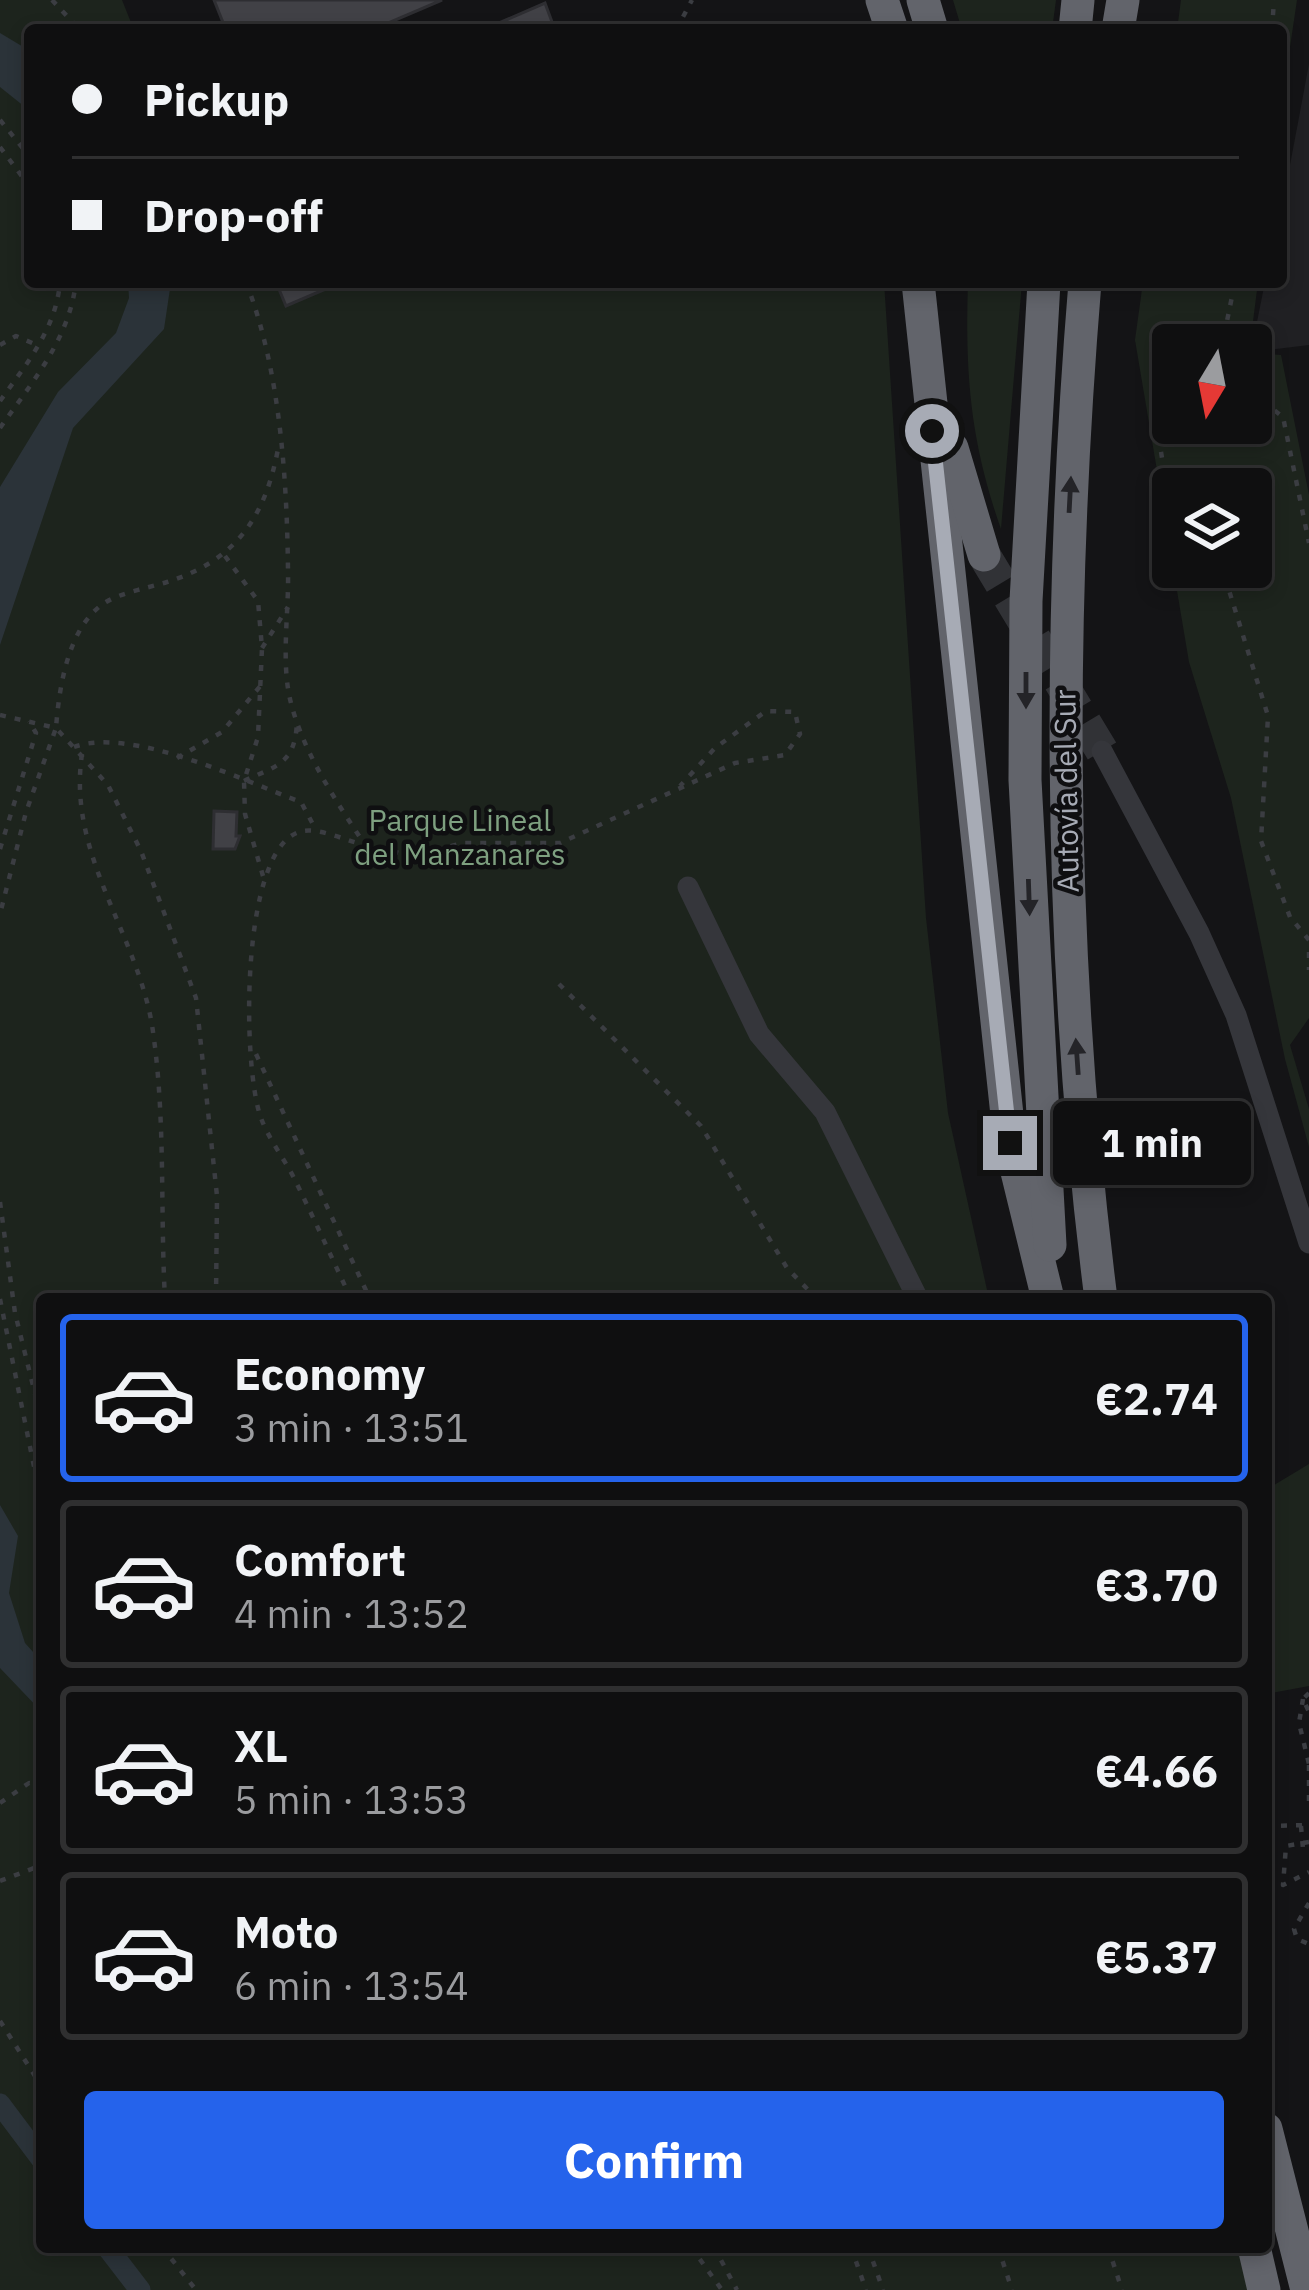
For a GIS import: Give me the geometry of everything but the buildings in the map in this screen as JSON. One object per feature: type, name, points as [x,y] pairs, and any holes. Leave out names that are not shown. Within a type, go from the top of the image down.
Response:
[{"type":"highway","points":[[918,288],[1010,1143],[1049,1293]]},
{"type":"highway","points":[[936,288],[949,431],[984,555]]},
{"type":"highway","name":"Autovía del Sur","points":[[1044,288],[1026,601],[1025,780],[1051,1293]]},
{"type":"highway","name":"Autovía del Sur","points":[[1085,288],[1064,612],[1066,847],[1077,1058],[1100,1293]]},
{"type":"highway","points":[[1272,2153],[1307,2290]]},
{"type":"highway","points":[[1255,2253],[1264,2290]]},
{"type":"street","points":[[1102,751],[1199,933],[1236,1015],[1309,1243]]},
{"type":"street","points":[[688,887],[759,1034],[825,1112],[915,1293]]},
{"type":"path","points":[[52,0],[75,24]]},
{"type":"path","points":[[62,10],[64,0]]},
{"type":"path","points":[[0,121],[24,150]]},
{"type":"path","points":[[0,146],[24,179]]},
{"type":"path","points":[[0,401],[39,346],[58,308],[60,288]]},
{"type":"path","points":[[0,428],[58,344],[73,309],[75,288]]},
{"type":"path","points":[[248,288],[259,315],[279,444],[289,605],[289,698],[326,786],[365,845]]},
{"type":"path","points":[[1225,324],[1234,288]]},
{"type":"path","points":[[0,345],[16,336],[39,346]]},
{"type":"path","points":[[1272,408],[1283,417],[1309,543]]},
{"type":"path","points":[[0,914],[26,812],[56,728],[66,668],[92,614],[107,601],[216,564],[265,499],[279,444]]},
{"type":"path","points":[[224,556],[258,601],[262,648],[258,737],[244,781],[245,814],[263,876]]},
{"type":"path","points":[[1228,588],[1268,716],[1261,841],[1289,917],[1309,940]]},
{"type":"path","points":[[262,648],[289,605]]},
{"type":"path","points":[[176,758],[222,731],[262,684]]},
{"type":"path","points":[[348,1293],[260,1116],[254,1051],[254,934],[263,876],[279,844],[301,831],[316,830],[412,856],[463,843],[560,843],[735,763],[785,755],[800,734],[795,712],[766,711],[715,748],[680,786]]},
{"type":"path","points":[[0,715],[56,728],[109,785],[141,850],[196,998],[217,1196],[216,1293]]},
{"type":"path","points":[[244,781],[287,762],[296,746],[297,717]]},
{"type":"path","points":[[0,849],[36,733],[29,722]]},
{"type":"path","points":[[74,747],[94,740],[176,758],[244,781],[301,802],[316,830]]},
{"type":"path","points":[[82,754],[76,791],[83,830],[151,1022],[160,1102],[165,1293]]},
{"type":"path","points":[[1309,952],[1309,970]]},
{"type":"path","points":[[560,984],[701,1126],[787,1268],[811,1293]]},
{"type":"path","points":[[254,1051],[367,1293]]},
{"type":"path","points":[[0,1202],[15,1313],[36,1398]]},
{"type":"path","points":[[0,1299],[36,1476]]},
{"type":"path","points":[[1309,1693],[1303,1699],[1299,1723],[1309,1765],[1309,1804]]},
{"type":"path","points":[[1303,1699],[1309,1712]]},
{"type":"path","points":[[0,1803],[29,1783],[36,1784]]},
{"type":"path","points":[[1272,1826],[1305,1826],[1309,1851]]},
{"type":"path","points":[[1305,1842],[1292,1842],[1282,1854],[1283,1885],[1309,1872]]},
{"type":"path","points":[[0,1881],[36,1867]]},
{"type":"path","points":[[1309,1903],[1294,1929],[1297,1939],[1309,1944]]},
{"type":"path","points":[[0,2021],[36,2078]]},
{"type":"path","points":[[167,2253],[196,2290]]},
{"type":"path","points":[[695,2253],[722,2290]]},
{"type":"path","points":[[717,2253],[736,2290]]},
{"type":"path","points":[[853,2253],[866,2290]]},
{"type":"path","points":[[870,2253],[883,2290]]},
{"type":"path","points":[[1000,2253],[1012,2290]]},
{"type":"path","points":[[1110,2253],[1122,2290]]},
{"type":"shaded area","points":[[0,33],[24,47],[24,106],[0,87]]},
{"type":"shaded area","points":[[1309,64],[1309,345],[1272,349],[1272,324],[1257,324],[1264,288],[1287,288],[1287,181]]},
{"type":"shaded area","points":[[128,288],[170,288],[164,329],[73,428],[0,645],[0,487],[58,392],[116,333]]},
{"type":"shaded area","points":[[0,1505],[18,1536],[9,1593],[25,1643],[36,1655],[36,1706],[0,1668]]},
{"type":"green space","name":"Parque Lineal del Manzanares","points":[[0,0],[122,0],[132,24],[24,24],[24,288],[884,288],[926,918],[948,1113],[988,1293],[36,1293],[36,2253],[1246,2253],[1256,2290],[0,2290]]},
{"type":"green space","points":[[953,0],[1056,0],[1053,24],[960,24]]},
{"type":"green space","points":[[1181,0],[1297,0],[1287,67],[1287,24],[1178,24]]},
{"type":"green space","points":[[968,288],[1021,288],[1001,529],[982,466],[968,347]]},
{"type":"green space","points":[[1142,288],[1257,288],[1253,324],[1152,324],[1152,441],[1135,340]]},
{"type":"green space","points":[[1272,354],[1281,355],[1309,495],[1309,1018],[1290,1045],[1309,1109],[1309,1147],[1285,1059],[1231,798],[1189,662],[1177,588],[1272,588],[1272,468],[1157,468],[1153,444],[1272,444]]},
{"type":"green space","points":[[1309,1464],[1309,1686],[1272,1693],[1272,1486]]},
{"type":"waterway","points":[[0,2104],[36,2152]]},
{"type":"waterway","points":[[112,2253],[140,2290]]},
{"type":"tunnel","points":[[984,555],[1102,751]]},
{"type":"route","points":[[932,431],[1010,1143]]}]
